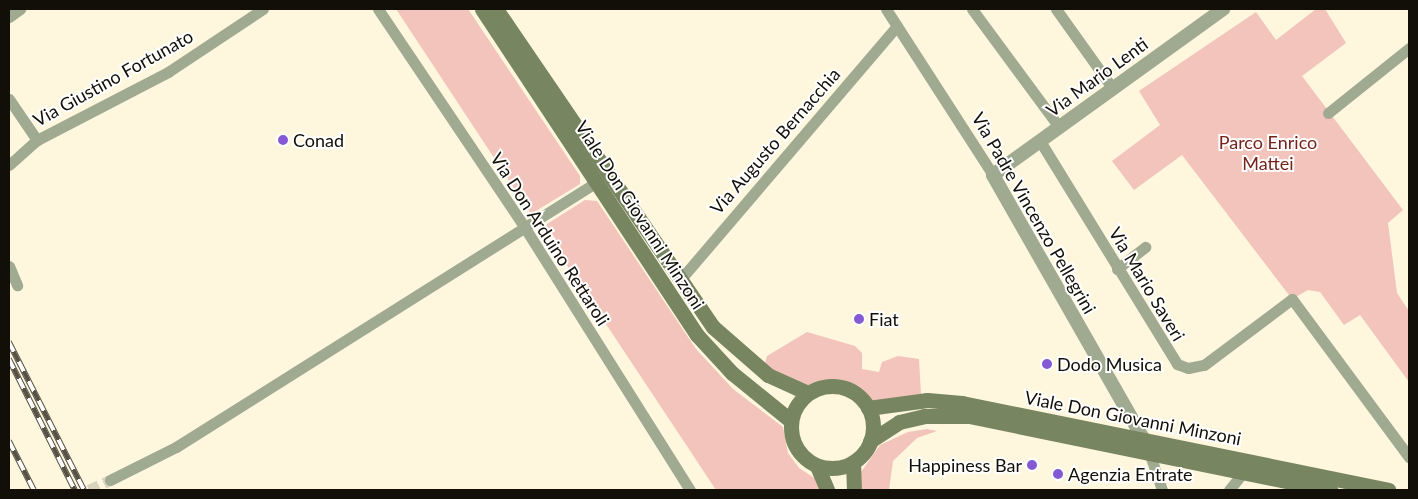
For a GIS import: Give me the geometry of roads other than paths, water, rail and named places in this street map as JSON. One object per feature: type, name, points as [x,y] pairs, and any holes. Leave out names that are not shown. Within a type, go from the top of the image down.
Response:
[{"type":"main road","name":"Viale Don Giovanni Minzoni","points":[[482,9],[702,341],[732,373],[791,421]]},
{"type":"main road","name":"Viale Don Giovanni Minzoni","points":[[496,9],[713,328],[746,359],[790,388],[808,393]]},
{"type":"main road","points":[[827,490],[817,466],[796,448],[791,421],[808,393],[821,387],[842,388],[860,397],[868,408],[870,441]]},
{"type":"main road","name":"Viale Don Giovanni Minzoni","points":[[868,408],[927,400],[962,402],[1388,490]]},
{"type":"main road","name":"Viale Don Giovanni Minzoni","points":[[853,462],[870,441],[900,422],[947,415],[1330,490]]},
{"type":"main road","points":[[817,466],[836,468],[853,462],[854,490]]},
{"type":"street","points":[[9,17],[20,9]]},
{"type":"street","name":"Via Giustino Fortunato","points":[[9,165],[37,140],[168,72],[263,9]]},
{"type":"street","name":"Via Don Arduino Rettaroli","points":[[378,9],[525,228],[690,490]]},
{"type":"street","name":"Via Padre Vincenzo Pellegrini","points":[[886,9],[992,175],[1144,440]]},
{"type":"street","points":[[972,9],[1059,127]]},
{"type":"street","points":[[1056,9],[1113,88]]},
{"type":"street","name":"Via Mario Lenti","points":[[992,175],[1224,9]]},
{"type":"street","name":"Via Augusto Bernacchia","points":[[680,280],[898,26]]},
{"type":"street","points":[[1328,113],[1409,48]]},
{"type":"street","points":[[9,99],[37,140]]},
{"type":"street","name":"Via Mario Saveri","points":[[1040,141],[1168,353],[1188,368],[1204,365],[1292,299],[1409,457]]},
{"type":"street","points":[[110,480],[176,447],[596,183]]},
{"type":"street","points":[[1117,269],[1145,247]]},
{"type":"street","points":[[9,266],[17,285]]},
{"type":"street","points":[[1150,454],[1162,490]]},
{"type":"street","points":[[1229,490],[1243,473]]},
{"type":"tunnel","points":[[89,490],[110,480]]},
{"type":"railway","points":[[9,342],[84,490]]},
{"type":"railway","points":[[9,359],[75,490]]},
{"type":"railway","points":[[9,441],[34,490]]},
{"type":"place","name":"Conad","points":[[283,140]]},
{"type":"place","name":"Fiat","points":[[859,319]]},
{"type":"place","name":"Dodo Musica","points":[[1047,364]]},
{"type":"place","name":"Happiness Bar","points":[[1032,465]]},
{"type":"place","name":"Agenzia Entrate","points":[[1058,474]]},
{"type":"park label","name":"Parco Enrico Mattei","points":[[1268,153]]}]
